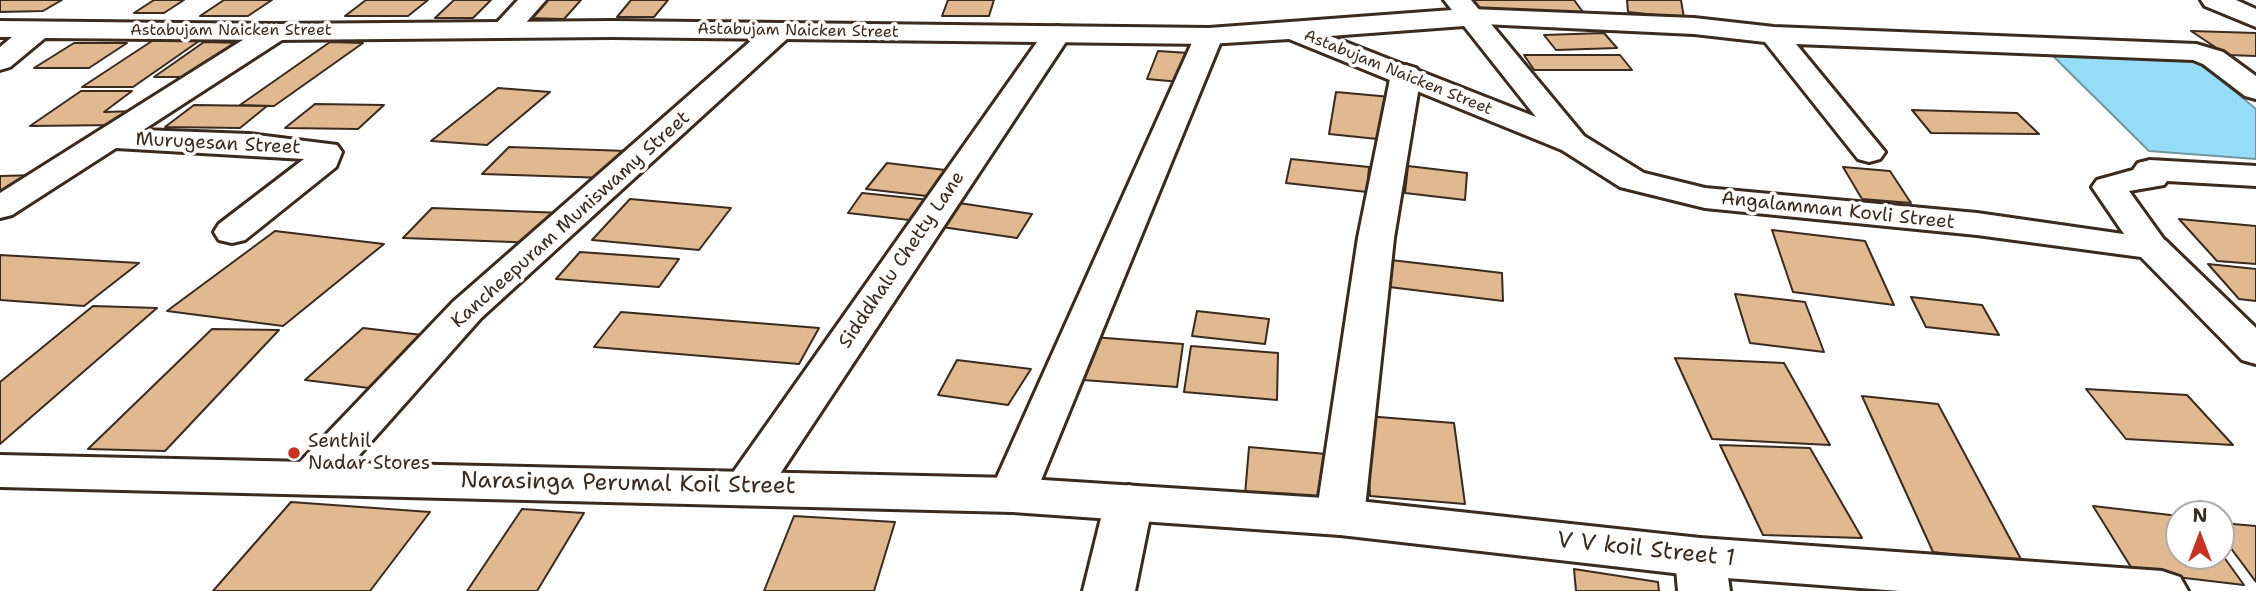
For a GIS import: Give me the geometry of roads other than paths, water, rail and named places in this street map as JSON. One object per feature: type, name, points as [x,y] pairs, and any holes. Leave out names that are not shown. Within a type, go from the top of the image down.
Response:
[{"type":"street","points":[[505,29],[533,0]]},
{"type":"street","points":[[2214,0],[2256,19]]},
{"type":"street","points":[[1292,31],[1464,8],[1693,13],[1774,35],[2196,52],[2213,58],[2256,90]]},
{"type":"street","name":"Angalamman Kovli Street","points":[[1464,8],[1573,144],[1632,180],[1705,198],[1977,224],[2152,248]]},
{"type":"street","name":"Astabujam Naicken Street","points":[[0,29],[275,32],[505,29],[1209,36],[1292,31],[1406,74],[1573,144]]},
{"type":"street","points":[[0,61],[39,29]]},
{"type":"street","points":[[0,208],[275,32]]},
{"type":"street","name":"Kancheepuram Muniswamy Street","points":[[313,477],[467,310],[779,32]]},
{"type":"street","name":"Sidddhalu Chetty Lane","points":[[748,486],[1057,34]]},
{"type":"street","points":[[1774,35],[1869,152]]},
{"type":"street","points":[[1012,495],[1209,36]]},
{"type":"street","points":[[1340,517],[1376,238],[1406,74]]},
{"type":"street","name":"Murugesan Street","points":[[110,138],[326,152],[324,160],[232,232]]},
{"type":"street","points":[[2256,176],[2150,170],[2152,178],[2121,182],[2109,187],[2152,248],[2256,351]]},
{"type":"street","name":"Narasinga Perumal Koil Street","points":[[0,471],[748,486],[1129,502]]},
{"type":"street","points":[[1109,591],[1129,502]]},
{"type":"street","name":"V V koil Street 1","points":[[1129,502],[1340,517],[1702,574],[2137,590]]},
{"type":"water","points":[[2047,50],[2196,59],[2256,109],[2256,159],[2149,151]]},
{"type":"place","name":"Senthil Nadar Stores","points":[[294,453]]}]
